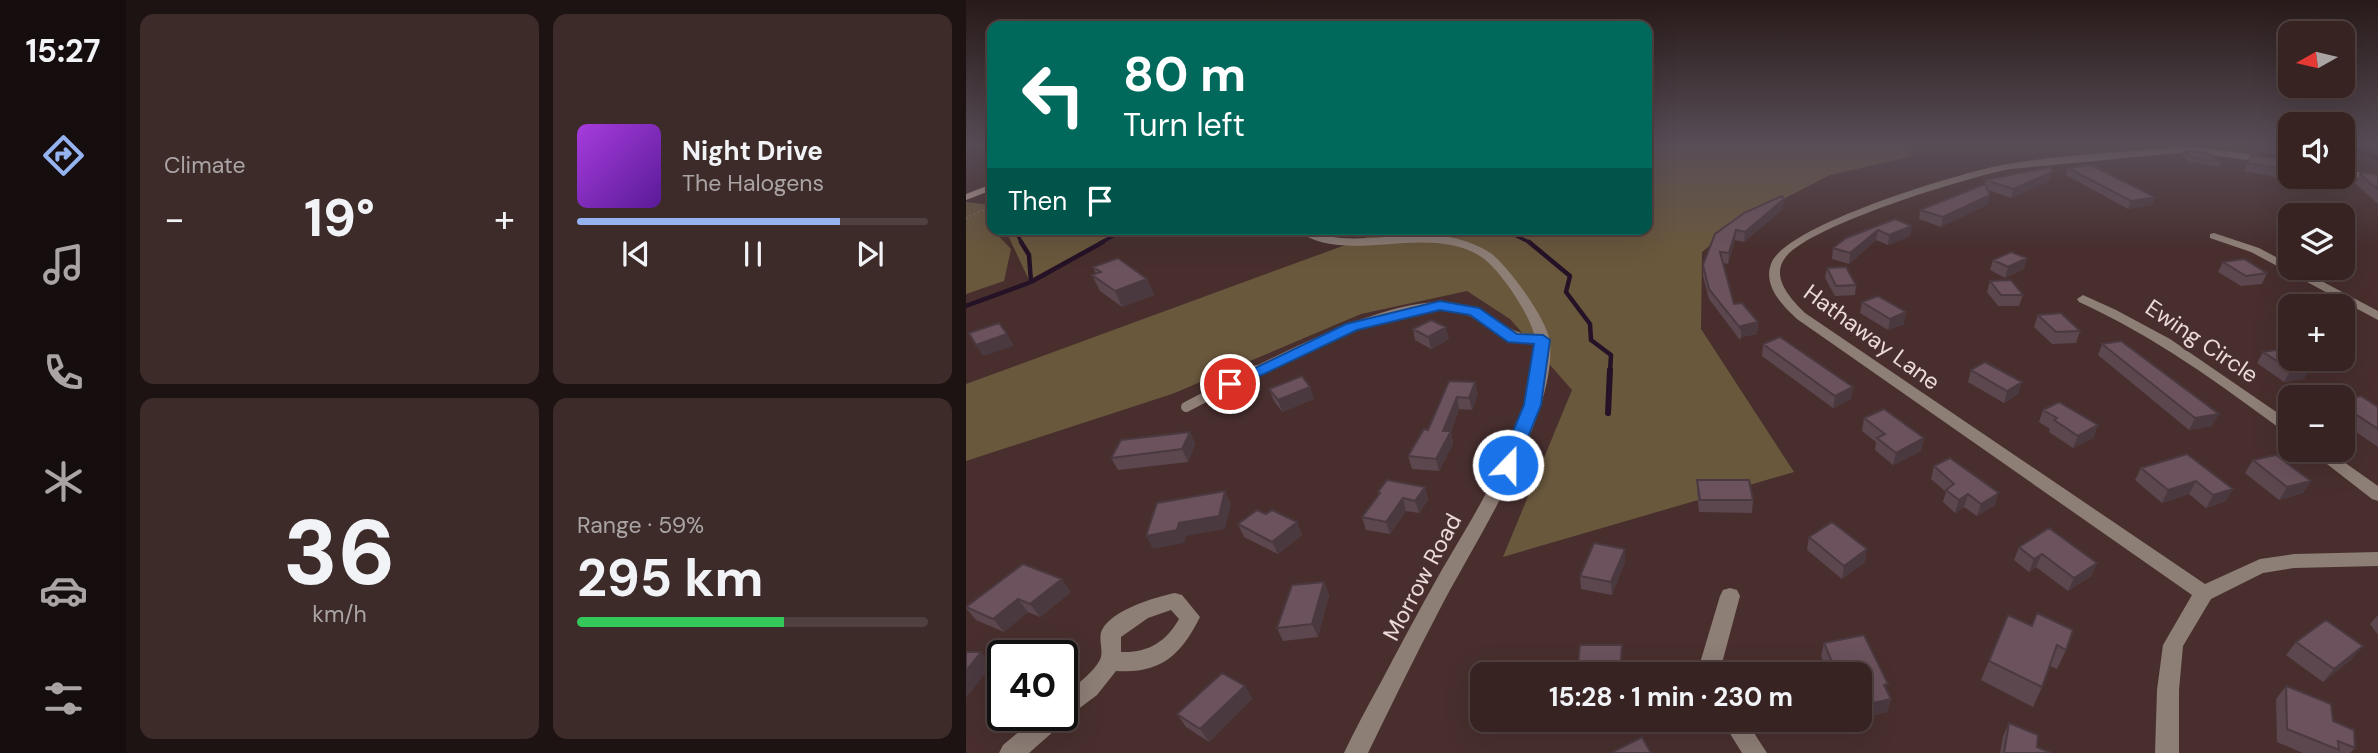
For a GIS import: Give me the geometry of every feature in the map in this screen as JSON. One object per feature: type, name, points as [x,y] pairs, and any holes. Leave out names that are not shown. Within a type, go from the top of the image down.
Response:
[{"type":"main road","points":[[966,197],[987,187]]},
{"type":"street","name":"Hathaway Lane","points":[[1959,178],[1806,235],[1780,256],[1775,270],[1780,294],[1801,316],[2204,593]]},
{"type":"street","points":[[1312,235],[1337,241],[1429,239],[1471,247],[1485,253],[1499,266],[1543,340]]},
{"type":"street","points":[[2214,236],[2255,250],[2378,316]]},
{"type":"street","name":"Ewing Circle","points":[[2083,299],[2133,320],[2174,344],[2278,420]]},
{"type":"street","name":"Morrow Road","points":[[1356,753],[1508,465],[1532,405],[1543,340]]},
{"type":"street","points":[[2333,462],[2378,495]]},
{"type":"street","points":[[2167,753],[2168,690],[2173,645],[2204,593],[2260,566],[2294,561],[2378,559]]},
{"type":"street","points":[[1711,662],[1730,596]]},
{"type":"street","points":[[1078,696],[1111,662]]},
{"type":"street","points":[[1011,753],[1037,731]]},
{"type":"street","points":[[1741,732],[1755,753]]},
{"type":"lane","points":[[1186,407],[1275,361],[1352,327],[1410,310],[1440,306],[1474,311],[1514,339],[1543,340]]},
{"type":"path","points":[[966,218],[987,210]]},
{"type":"shaded area","points":[[1652,178],[1824,178],[1739,222],[1702,252],[1701,329],[1794,472],[1503,557],[1572,390],[1510,319],[1467,291],[1361,314],[1172,394],[966,461],[966,384],[1373,235],[1652,235]]},
{"type":"shaded area","points":[[966,202],[987,204],[987,235],[998,235],[1011,249],[1004,281],[966,294]]},
{"type":"shaded area","points":[[1008,235],[1112,235],[1029,280]]},
{"type":"building","points":[[1995,178],[2038,178],[2013,189],[1986,180]]},
{"type":"building","points":[[2087,178],[2117,178],[2155,197],[2131,201]]},
{"type":"building","points":[[2365,178],[2378,178],[2378,190]]},
{"type":"building","points":[[1985,184],[1990,195],[1943,217],[1920,210]]},
{"type":"building","points":[[1782,196],[1784,199],[1745,232],[1736,230],[1729,253],[1720,252],[1734,304],[1742,303],[1758,322],[1741,326],[1741,329],[1709,289],[1703,265],[1715,234],[1744,213]]},
{"type":"building","points":[[1895,219],[1912,226],[1889,235],[1878,230],[1850,253],[1833,248],[1846,238]]},
{"type":"building","points":[[2011,252],[2027,258],[2008,267],[1993,260]]},
{"type":"building","points":[[1118,258],[1147,279],[1115,291],[1092,275],[1101,272],[1093,267]]},
{"type":"building","points":[[2244,259],[2267,273],[2246,276],[2223,262]]},
{"type":"building","points":[[1846,267],[1856,285],[1836,286],[1827,268]]},
{"type":"building","points":[[2011,280],[2023,295],[2001,295],[1990,281]]},
{"type":"building","points":[[1878,296],[1906,312],[1890,319],[1862,302]]},
{"type":"building","points":[[2061,313],[2080,331],[2056,332],[2038,315]]},
{"type":"building","points":[[1431,320],[1446,327],[1428,337],[1413,329]]},
{"type":"building","points":[[999,323],[1007,334],[976,345],[969,333]]},
{"type":"building","points":[[1780,337],[1853,387],[1835,396],[1763,344]]},
{"type":"building","points":[[2121,341],[2219,414],[2195,418],[2102,344]]},
{"type":"building","points":[[2278,350],[2278,362],[2263,352]]},
{"type":"building","points":[[1985,362],[2022,382],[2007,391],[1971,370]]},
{"type":"building","points":[[1302,376],[1310,387],[1278,400],[1269,389]]},
{"type":"building","points":[[1449,381],[1475,382],[1469,398],[1457,397],[1443,431],[1451,431],[1436,459],[1408,456],[1424,429],[1428,430]]},
{"type":"building","points":[[2361,396],[2378,407],[2378,429],[2355,414],[2355,397]]},
{"type":"building","points":[[2059,402],[2098,425],[2078,436],[2043,410]]},
{"type":"building","points":[[1884,409],[1924,438],[1896,453],[1877,438],[1885,434],[1864,418]]},
{"type":"building","points":[[1190,432],[1182,449],[1111,458],[1121,440]]},
{"type":"building","points":[[2187,454],[2233,489],[2213,495],[2196,481],[2168,490],[2141,468]]},
{"type":"building","points":[[2276,455],[2278,462],[2285,462],[2311,481],[2287,487],[2253,460]]},
{"type":"building","points":[[1950,458],[1999,493],[1981,504],[1968,494],[1959,500],[1946,490],[1954,484],[1934,466]]},
{"type":"building","points":[[1387,480],[1425,487],[1415,501],[1403,498],[1386,522],[1362,517],[1380,493],[1378,492]]},
{"type":"building","points":[[1697,480],[1749,480],[1753,500],[1700,500]]},
{"type":"building","points":[[1225,491],[1219,516],[1179,523],[1177,530],[1146,536],[1157,503]]},
{"type":"building","points":[[1257,510],[1266,514],[1272,510],[1297,522],[1272,542],[1238,524]]},
{"type":"building","points":[[1832,522],[1867,549],[1844,566],[1809,537]]},
{"type":"building","points":[[2049,528],[2097,563],[2074,578],[2042,554],[2034,559],[2019,547]]},
{"type":"building","points":[[1594,543],[1625,549],[1611,582],[1580,576]]},
{"type":"building","points":[[1023,564],[1062,579],[1030,604],[1018,599],[993,619],[966,607]]},
{"type":"building","points":[[1324,582],[1312,624],[1277,628],[1292,585]]},
{"type":"building","points":[[2037,613],[2073,630],[2066,650],[2057,645],[2042,687],[1989,661],[2008,615],[2032,626]]},
{"type":"building","points":[[2326,620],[2363,646],[2334,669],[2296,642]]},
{"type":"building","points":[[1864,635],[1888,684],[1884,685],[1891,699],[1872,703],[1872,662],[1832,662],[1824,643]]},
{"type":"building","points":[[1580,645],[1622,645],[1621,662],[1578,662]]},
{"type":"building","points":[[966,652],[981,652],[966,671]]},
{"type":"building","points":[[1222,673],[1245,686],[1200,729],[1177,714]]},
{"type":"building","points":[[2286,686],[2331,704],[2333,721],[2354,730],[2355,748],[2338,741],[2339,750],[2287,729]]},
{"type":"building","points":[[2009,723],[2038,735],[2037,747],[2051,753],[2004,753]]},
{"type":"building","points":[[1642,737],[1651,753],[1611,753]]},
{"type":"waterway","points":[[1017,235],[1022,243]]},
{"type":"waterway","points":[[1100,243],[1115,235]]},
{"type":"waterway","points":[[1514,235],[1529,242]]},
{"type":"waterway","points":[[1021,242],[1029,255],[1031,282]]},
{"type":"waterway","points":[[1031,282],[1103,242]]},
{"type":"waterway","points":[[1529,242],[1570,276],[1566,292],[1590,324],[1591,340],[1611,355],[1610,372]]},
{"type":"waterway","points":[[966,306],[1031,282]]},
{"type":"waterway","points":[[1608,413],[1610,370]]},
{"type":"route","points":[[1230,384],[1352,327],[1410,310],[1440,306],[1474,311],[1514,339],[1527,342],[1543,340],[1532,405],[1508,465]]}]
